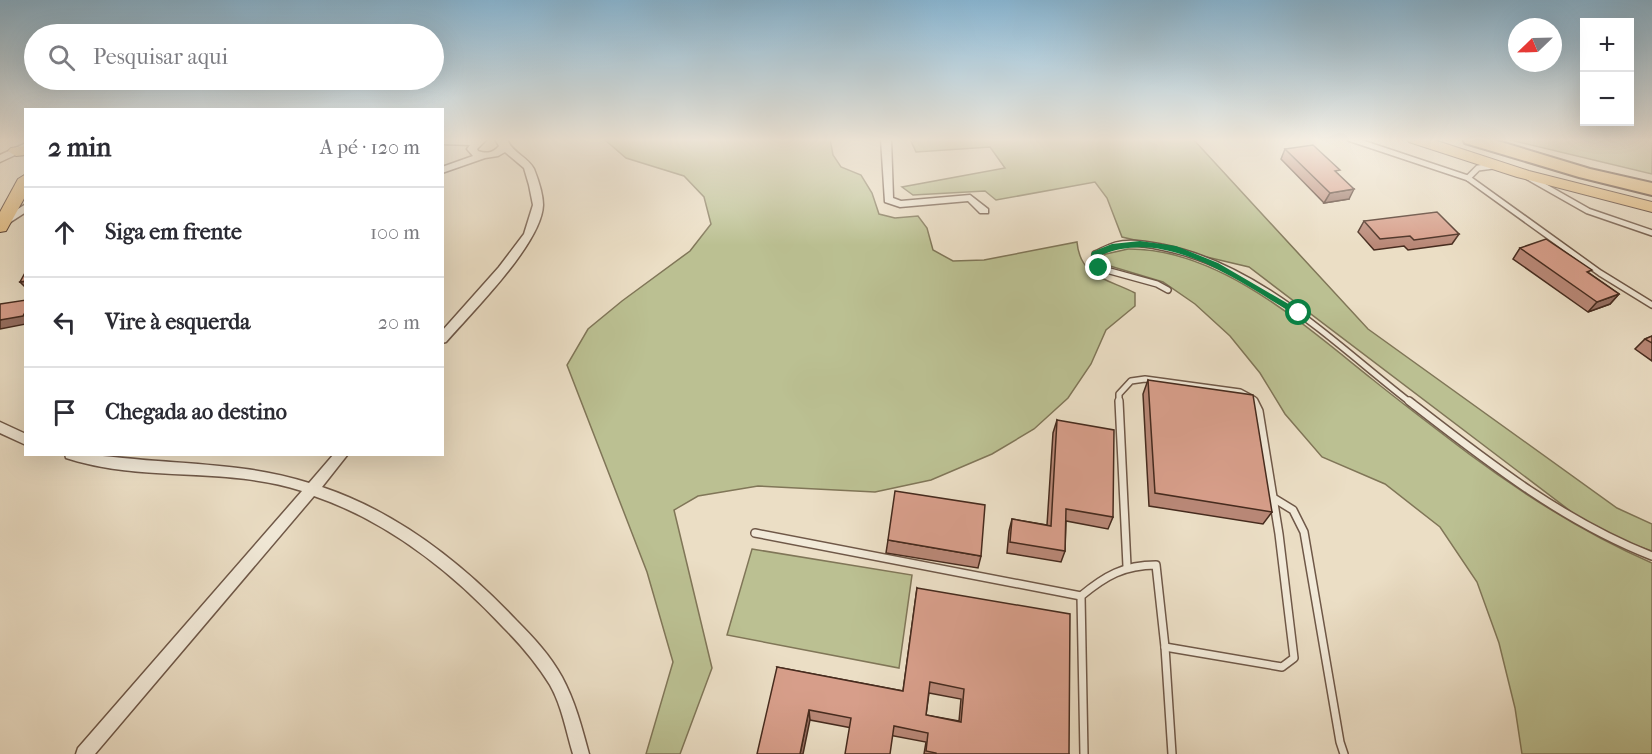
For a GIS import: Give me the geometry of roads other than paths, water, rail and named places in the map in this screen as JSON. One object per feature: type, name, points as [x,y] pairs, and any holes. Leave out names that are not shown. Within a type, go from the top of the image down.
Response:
[{"type":"highway","points":[[1590,174],[1652,189]]},
{"type":"main road","points":[[1524,174],[1652,207]]},
{"type":"main road","points":[[1,225],[24,183]]},
{"type":"street","points":[[444,337],[503,270],[529,235],[538,205],[530,174]]},
{"type":"street","points":[[887,174],[888,200],[900,204],[970,198],[984,211]]},
{"type":"street","points":[[1,225],[24,208]]},
{"type":"street","points":[[0,427],[24,439]]},
{"type":"street","points":[[84,754],[340,456]]},
{"type":"street","points":[[100,458],[260,476],[342,499],[380,519],[469,582],[532,646],[556,681],[581,754]]},
{"type":"lane","points":[[1456,174],[1468,178],[1600,273],[1652,306]]},
{"type":"lane","points":[[1468,178],[1472,174]]},
{"type":"lane","points":[[1523,174],[1552,193],[1599,217],[1652,233]]},
{"type":"lane","points":[[1168,290],[1157,284],[1099,268],[1094,264],[1095,254],[1101,250],[1125,244],[1153,245],[1190,254],[1235,275],[1299,313],[1398,393],[1530,489],[1598,532],[1652,556]]},
{"type":"lane","points":[[1127,566],[1119,394],[1131,381],[1145,379],[1213,387],[1240,392],[1253,399],[1259,411],[1275,499],[1286,572],[1294,658],[1282,666],[1261,665],[1165,647]]},
{"type":"lane","points":[[1275,499],[1293,510],[1304,532],[1340,742],[1344,754]]},
{"type":"lane","points":[[755,534],[1081,596]]},
{"type":"lane","points":[[1084,754],[1081,596],[1100,579],[1127,566],[1156,565],[1165,647],[1172,754]]}]
